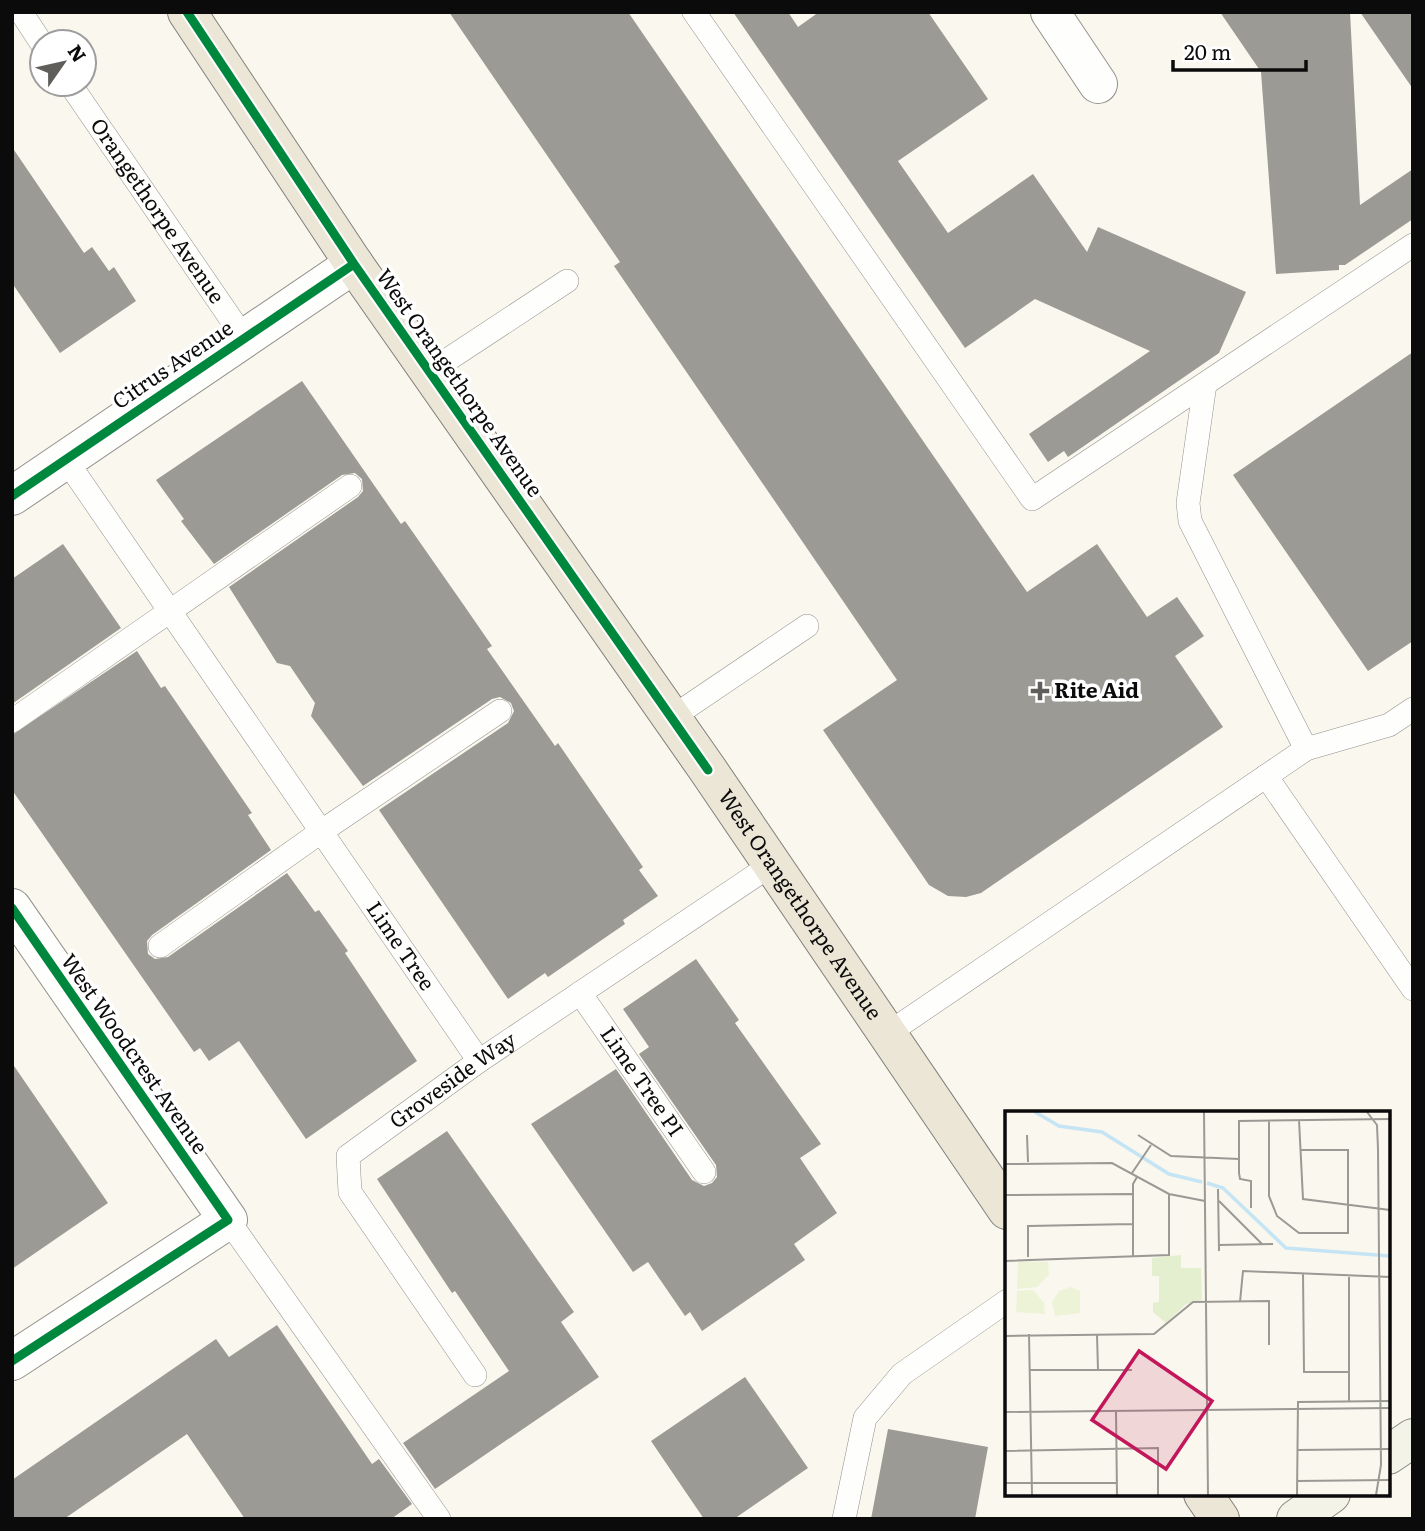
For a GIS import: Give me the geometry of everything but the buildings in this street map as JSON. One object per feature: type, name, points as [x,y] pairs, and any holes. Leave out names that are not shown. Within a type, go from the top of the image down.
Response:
[{"type":"main road","name":"West Orangethorpe Avenue","points":[[187,12],[354,264],[671,718],[1005,1207]]},
{"type":"main road","points":[[1390,1454],[1413,1438]]},
{"type":"main road","points":[[1204,1496],[1220,1519]]},
{"type":"main road","points":[[1296,1519],[1328,1496]]},
{"type":"street","points":[[1050,12],[1098,84]]},
{"type":"street","name":"Citrus Avenue","points":[[12,496],[354,264]]},
{"type":"street","name":"West Woodcrest Avenue","points":[[18,927],[228,1220]]},
{"type":"street","points":[[12,1361],[228,1220]]},
{"type":"lane","points":[[20,12],[31,28]]},
{"type":"lane","points":[[694,12],[1032,499],[1413,245]]},
{"type":"lane","name":"Orangethorpe Avenue","points":[[80,98],[244,338]]},
{"type":"lane","points":[[429,372],[567,281]]},
{"type":"lane","points":[[1205,384],[1188,503],[1190,521],[1306,749]]},
{"type":"lane","name":"Lime Tree","points":[[66,460],[479,1061]]},
{"type":"lane","points":[[12,721],[350,486]]},
{"type":"lane","points":[[671,718],[807,626]]},
{"type":"lane","points":[[887,1034],[1306,749],[1389,725],[1413,709]]},
{"type":"lane","points":[[160,946],[322,831],[500,711]]},
{"type":"lane","points":[[1266,776],[1413,989]]},
{"type":"lane","name":"Groveside Way","points":[[475,1375],[350,1192],[348,1156],[479,1061],[771,864]]},
{"type":"lane","name":"Lime Tree PI","points":[[580,993],[704,1172]]},
{"type":"lane","points":[[228,1220],[439,1519]]},
{"type":"lane","points":[[844,1519],[865,1418],[902,1374],[1005,1302]]},
{"type":"cycle path","points":[[187,12],[354,264],[708,770]]},
{"type":"cycle path","points":[[12,496],[354,264]]},
{"type":"cycle path","points":[[12,908],[228,1220],[12,1361]]},
{"type":"place","name":"Rite Aid","points":[[1040,691]]}]
